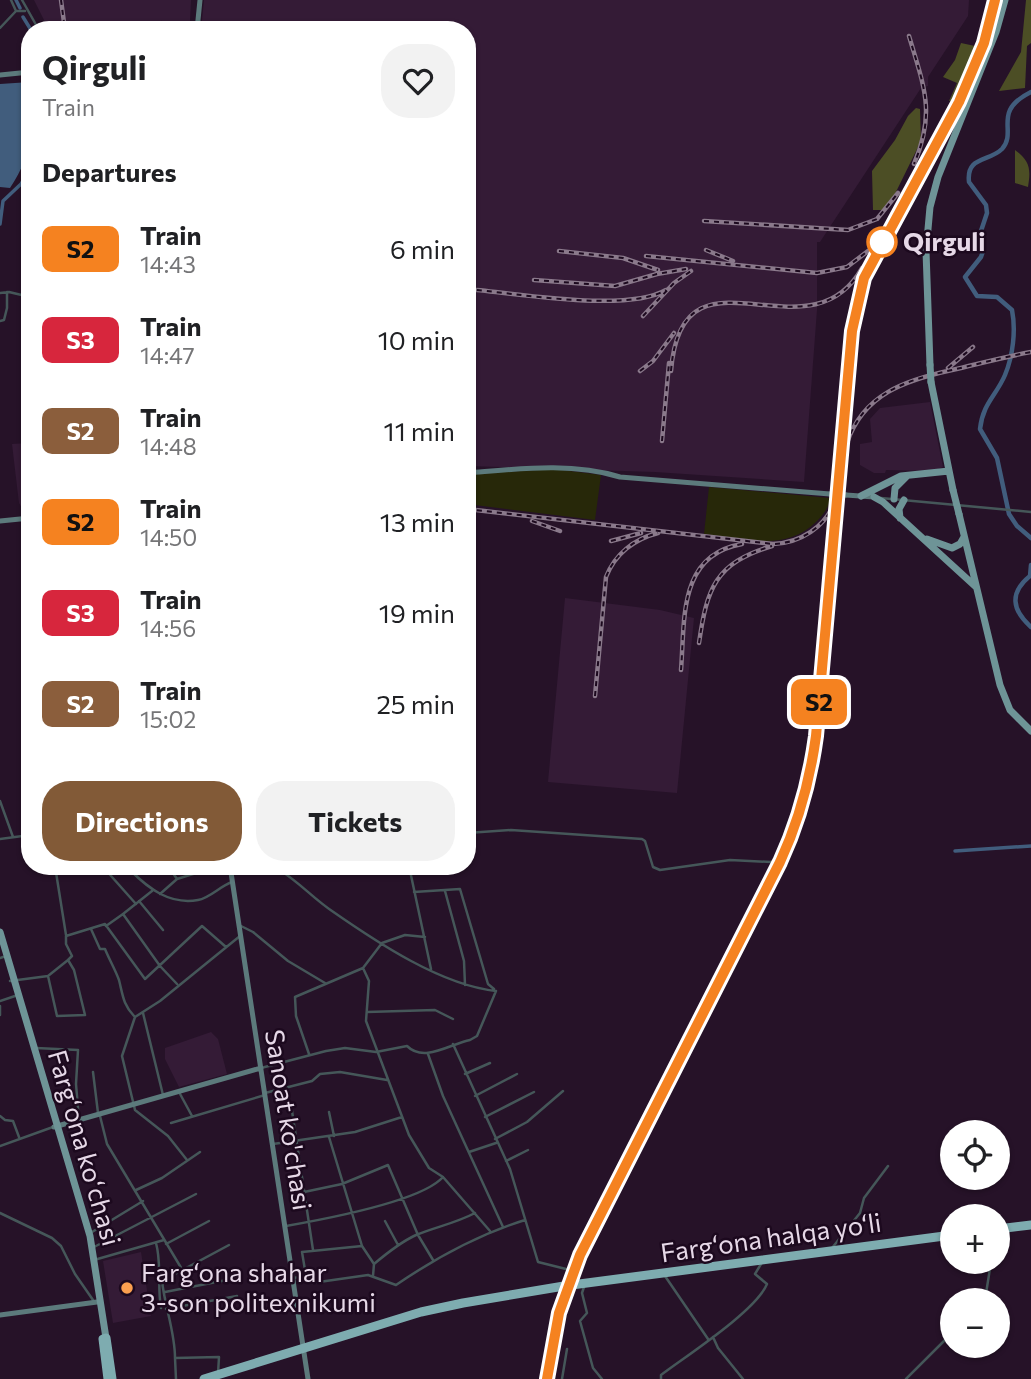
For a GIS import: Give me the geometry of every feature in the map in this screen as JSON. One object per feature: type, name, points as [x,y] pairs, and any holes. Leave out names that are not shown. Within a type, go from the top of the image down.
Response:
[{"type":"highway","points":[[1010,1228],[1031,1225]]},
{"type":"highway","name":"Farg‘ona halqa yo‘li","points":[[204,1379],[421,1312],[564,1286],[940,1237]]},
{"type":"highway","name":"Farg‘ona halqa yo‘li","points":[[514,1295],[584,1287],[596,1283]]},
{"type":"highway","name":"Fargʻona koʻchasi","points":[[104,1339],[110,1379]]},
{"type":"main road","points":[[198,21],[200,0]]},
{"type":"main road","points":[[1005,0],[996,32],[938,177],[930,207],[926,251],[930,365],[953,490],[1000,685],[1010,710],[1031,731]]},
{"type":"main road","points":[[0,75],[21,73]]},
{"type":"main road","points":[[476,471],[538,468],[588,469],[620,477],[874,497],[977,588]]},
{"type":"main road","points":[[861,496],[909,474],[949,471]]},
{"type":"main road","points":[[894,499],[895,488],[909,474]]},
{"type":"main road","points":[[900,518],[899,509],[904,500]]},
{"type":"main road","points":[[0,521],[21,519]]},
{"type":"main road","points":[[917,534],[949,548],[958,546],[964,536]]},
{"type":"main road","name":"Sanoat ko'chasi","points":[[232,875],[286,1227],[296,1253],[293,1278],[309,1379]]},
{"type":"main road","name":"Fargʻona koʻchasi","points":[[0,932],[15,996],[89,1234],[104,1339]]},
{"type":"main road","name":"Fargʻona koʻchasi","points":[[0,946],[34,1048],[86,1236],[104,1339]]},
{"type":"main road","points":[[55,1126],[261,1068]]},
{"type":"main road","points":[[0,1315],[96,1302]]},
{"type":"street","points":[[11,0],[16,11]]},
{"type":"street","points":[[22,0],[34,21]]},
{"type":"street","points":[[0,28],[16,11],[27,10]]},
{"type":"street","points":[[0,321],[4,320],[7,292]]},
{"type":"street","points":[[0,293],[21,295]]},
{"type":"street","points":[[0,307],[7,305]]},
{"type":"street","points":[[874,497],[1029,512]]},
{"type":"street","points":[[476,832],[511,830],[642,839],[653,867],[660,870],[730,860],[771,862],[780,859],[804,793],[813,750],[821,644]]},
{"type":"street","points":[[0,801],[13,837]]},
{"type":"street","points":[[0,839],[21,836]]},
{"type":"street","points":[[12,980],[48,976],[72,956],[66,944],[56,875]]},
{"type":"street","points":[[111,875],[163,930]]},
{"type":"street","points":[[135,875],[152,891],[179,901],[198,900],[233,882]]},
{"type":"street","points":[[174,875],[177,879]]},
{"type":"street","points":[[160,895],[177,879],[190,875]]},
{"type":"street","points":[[287,875],[311,891],[334,913],[421,966],[465,985],[496,991]]},
{"type":"street","points":[[411,875],[431,969]]},
{"type":"street","points":[[414,892],[460,889],[488,984],[496,991]]},
{"type":"street","points":[[66,936],[106,926],[152,891]]},
{"type":"street","points":[[445,891],[464,961],[465,985]]},
{"type":"street","points":[[123,914],[160,966],[178,985]]},
{"type":"street","points":[[239,925],[253,932],[288,961],[326,983]]},
{"type":"street","points":[[106,926],[145,979],[202,926],[226,947]]},
{"type":"street","points":[[91,929],[100,949],[104,949],[110,958],[119,981],[122,1001],[135,1017]]},
{"type":"street","points":[[309,1054],[296,1016],[295,997],[363,968],[383,943],[405,935],[425,937]]},
{"type":"street","points":[[187,1160],[168,1136],[141,1116],[133,1105],[122,1056],[135,1017],[240,936]]},
{"type":"street","points":[[48,976],[57,1016],[85,1014],[74,970],[68,960]]},
{"type":"street","points":[[363,968],[369,981],[366,1021],[401,1117],[429,1168],[443,1177],[490,1231]]},
{"type":"street","points":[[261,1068],[309,1054],[345,1048],[377,1052],[407,1046],[420,1054],[428,1054],[471,1040],[477,1035],[496,991]]},
{"type":"street","points":[[0,1001],[15,996]]},
{"type":"street","points":[[0,1006],[0,1016]]},
{"type":"street","points":[[367,1012],[435,1010],[453,1019]]},
{"type":"street","points":[[143,1013],[163,1096]]},
{"type":"street","points":[[453,1044],[521,1198],[538,1262],[572,1272],[564,1286]]},
{"type":"street","points":[[34,1048],[78,1050],[76,1084],[79,1120]]},
{"type":"street","points":[[428,1054],[443,1096],[503,1227]]},
{"type":"street","points":[[466,1074],[490,1063]]},
{"type":"street","points":[[93,1072],[99,1114],[107,1144],[183,1271]]},
{"type":"street","points":[[171,1123],[312,1081],[320,1074],[340,1072],[387,1080]]},
{"type":"street","points":[[475,1096],[517,1074]]},
{"type":"street","points":[[495,1139],[527,1122],[564,1091]]},
{"type":"street","points":[[179,1092],[192,1116]]},
{"type":"street","points":[[485,1117],[534,1092]]},
{"type":"street","points":[[292,1111],[313,1250]]},
{"type":"street","points":[[329,1112],[334,1136]]},
{"type":"street","points":[[0,1116],[13,1121],[19,1138]]},
{"type":"street","points":[[273,1144],[334,1136],[378,1126],[401,1117]]},
{"type":"street","points":[[0,1146],[55,1126]]},
{"type":"street","points":[[329,1137],[351,1214],[362,1245],[374,1264],[373,1276]]},
{"type":"street","points":[[470,1152],[497,1143]]},
{"type":"street","points":[[506,1161],[528,1150]]},
{"type":"street","points":[[136,1190],[162,1178],[200,1152]]},
{"type":"street","points":[[304,1192],[342,1184],[388,1165],[418,1235],[433,1260]]},
{"type":"street","points":[[832,1251],[832,1247],[860,1213],[864,1198],[888,1166]]},
{"type":"street","points":[[286,1227],[351,1214],[401,1197],[443,1177]]},
{"type":"street","points":[[92,1248],[196,1194]]},
{"type":"street","points":[[89,1234],[143,1201]]},
{"type":"street","points":[[0,1213],[52,1238],[61,1246],[75,1274],[96,1302]]},
{"type":"street","points":[[374,1264],[398,1245],[418,1235],[457,1223],[475,1213]]},
{"type":"street","points":[[362,1245],[296,1253],[312,1283],[373,1276],[396,1285],[433,1260],[490,1231],[525,1220]]},
{"type":"street","points":[[94,1260],[165,1242],[209,1221]]},
{"type":"street","points":[[385,1221],[398,1245]]},
{"type":"street","points":[[156,1243],[160,1256],[157,1289],[161,1308]]},
{"type":"street","points":[[176,1379],[175,1333],[166,1309],[162,1282],[229,1245]]},
{"type":"street","points":[[660,1379],[661,1375],[710,1338],[766,1288],[765,1281],[755,1274],[761,1261]]},
{"type":"street","points":[[663,1274],[743,1379]]},
{"type":"street","points":[[293,1278],[306,1276]]},
{"type":"street","points":[[163,1292],[237,1278]]},
{"type":"street","points":[[584,1287],[582,1293],[587,1313],[580,1321],[593,1368],[601,1379]]},
{"type":"street","points":[[166,1309],[237,1296]]},
{"type":"street","points":[[906,1379],[940,1345]]},
{"type":"street","points":[[562,1379],[567,1349]]},
{"type":"street","points":[[175,1359],[219,1357],[218,1376]]},
{"type":"shaded area","points":[[34,0],[191,0],[190,21],[44,21]]},
{"type":"shaded area","points":[[204,0],[969,0],[968,16],[928,77],[928,86],[921,88],[820,242],[817,242],[817,310],[804,482],[655,472],[476,466],[476,21],[202,21]]},
{"type":"shaded area","points":[[930,402],[943,467],[933,471],[886,470],[885,473],[874,473],[860,465],[860,444],[872,442],[870,419],[880,408]]},
{"type":"shaded area","points":[[21,443],[21,506],[19,503],[12,444]]},
{"type":"shaded area","points":[[565,598],[660,610],[694,618],[677,793],[548,782]]},
{"type":"shaded area","points":[[211,1032],[218,1039],[227,1074],[179,1087],[165,1059],[165,1048]]},
{"type":"shaded area","name":"Farg‘ona shahar 3-son politexnikumi","points":[[141,1252],[151,1316],[113,1323],[103,1261]]},
{"type":"green space","points":[[1026,0],[1031,0],[1031,43],[1027,46],[1025,88],[999,91],[1021,52]]},
{"type":"green space","points":[[961,43],[975,46],[967,78],[955,101],[949,101],[957,83],[943,77],[955,60]]},
{"type":"green space","points":[[916,108],[920,109],[921,141],[893,198],[884,210],[873,210],[872,171]]},
{"type":"green space","points":[[1015,150],[1028,166],[1028,187],[1015,183]]},
{"type":"green space","points":[[554,469],[601,475],[595,520],[476,505],[476,473]]},
{"type":"green space","points":[[709,487],[830,498],[823,514],[804,531],[777,540],[748,540],[704,534]]},
{"type":"water","points":[[21,83],[21,168],[10,188],[0,187],[0,84]]},
{"type":"waterway","points":[[16,0],[20,8]]},
{"type":"waterway","points":[[23,17],[25,21]]},
{"type":"waterway","points":[[1031,92],[1019,99],[1008,114],[1008,135],[1002,149],[971,168],[969,182],[986,205],[987,213],[980,234],[983,251],[981,257],[965,277],[977,296],[997,297],[1012,310],[1014,334],[1010,360],[1005,375],[984,413],[980,429],[997,458],[1009,514],[1017,526],[1031,538]]},
{"type":"waterway","points":[[0,224],[3,201],[21,184]]},
{"type":"waterway","points":[[1031,565],[1030,576],[1016,595],[1017,608],[1031,627]]},
{"type":"waterway","points":[[955,851],[1031,846]]},
{"type":"railway","points":[[61,0],[64,21]]},
{"type":"railway","points":[[547,1379],[560,1313],[581,1255],[780,862],[798,816],[811,768],[816,736],[852,331],[864,278],[959,102],[984,43],[995,0]]},
{"type":"railway","points":[[909,36],[923,85],[926,114],[921,146],[914,164]]},
{"type":"railway","points":[[704,221],[848,230],[877,219],[898,193]]},
{"type":"railway","points":[[706,250],[733,261]]},
{"type":"railway","points":[[559,251],[623,258],[658,270]]},
{"type":"railway","points":[[646,256],[817,273],[847,267],[868,251]]},
{"type":"railway","points":[[671,371],[680,331],[698,310],[722,303],[811,305],[839,294],[862,268]]},
{"type":"railway","points":[[534,280],[615,286],[686,269]]},
{"type":"railway","points":[[643,316],[674,283],[691,271]]},
{"type":"railway","points":[[476,290],[598,301],[648,297],[666,290]]},
{"type":"railway","points":[[640,371],[653,361],[674,333]]},
{"type":"railway","points":[[948,368],[973,347]]},
{"type":"railway","points":[[847,443],[864,412],[888,392],[935,374],[1031,352]]},
{"type":"railway","points":[[662,441],[669,363]]},
{"type":"railway","points":[[476,510],[773,544],[793,541],[811,532],[825,519],[835,501]]},
{"type":"railway","points":[[532,521],[560,531]]},
{"type":"railway","points":[[611,541],[641,533]]},
{"type":"railway","points":[[595,696],[606,577],[626,549],[641,539],[658,533]]},
{"type":"railway","points":[[681,670],[685,611],[696,575],[706,561],[721,550],[742,544]]},
{"type":"railway","points":[[699,643],[706,607],[717,580],[738,561],[772,546]]},
{"type":"train","name":"S2","points":[[547,1379],[559,1313],[580,1255],[780,862],[798,819],[810,774],[816,736],[852,331],[859,295],[872,260],[952,118],[984,43],[995,0]]},
{"type":"place","name":"Qirguli","points":[[882,242]]},
{"type":"place","name":"Farg‘ona shahar 3-son politexnikumi","points":[[127,1288]]}]
